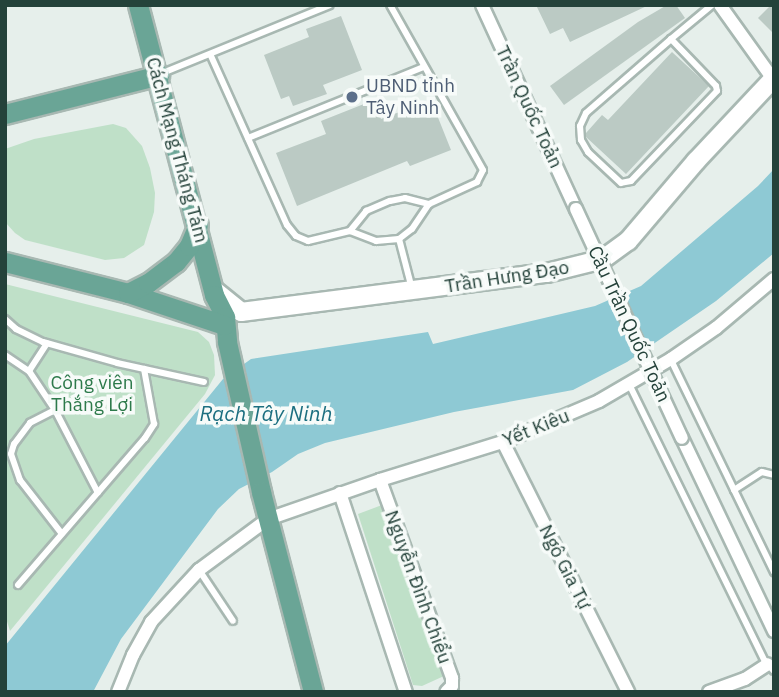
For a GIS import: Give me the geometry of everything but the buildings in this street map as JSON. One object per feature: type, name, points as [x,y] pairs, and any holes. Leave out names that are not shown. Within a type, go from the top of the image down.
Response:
[{"type":"main road","name":"Cách Mạng Tháng Tám","points":[[138,5],[198,225],[214,292],[212,303],[217,320],[225,332],[268,519]]},
{"type":"main road","points":[[5,114],[159,75]]},
{"type":"main road","points":[[128,293],[148,283],[177,262],[189,247],[198,225]]},
{"type":"main road","points":[[5,262],[128,293],[225,332]]},
{"type":"main road","points":[[268,519],[313,692]]},
{"type":"street","name":"Trần Quốc Toản","points":[[482,5],[576,209]]},
{"type":"street","points":[[720,5],[773,79]]},
{"type":"street","name":"Trần Hưng Đạo","points":[[241,312],[547,273],[603,258],[628,241],[696,161],[773,79]]},
{"type":"street","name":"Cầu Trần Quốc Toản","points":[[576,209],[774,631]]},
{"type":"street","name":"Yết Kiêu","points":[[118,692],[133,655],[151,622],[199,570],[268,519],[340,493],[503,442],[563,418],[671,359],[716,328],[774,279]]},
{"type":"street","points":[[214,292],[241,312],[225,332]]},
{"type":"street","name":"Ngô Gia Tự","points":[[503,442],[628,692]]},
{"type":"street","name":"Nguyễn Đình Chiểu","points":[[380,480],[452,678],[452,687],[446,692]]},
{"type":"street","points":[[340,493],[406,692]]},
{"type":"street","points":[[709,692],[771,667]]},
{"type":"lane","points":[[159,75],[211,56],[330,5]]},
{"type":"lane","points":[[211,56],[287,225],[296,236],[309,241],[350,231],[376,241],[399,239],[412,229],[429,204],[477,182],[483,170],[390,5]]},
{"type":"lane","points":[[671,39],[716,86],[717,91],[631,181],[621,183],[584,146],[580,126],[586,113],[671,39],[712,5]]},
{"type":"lane","points":[[248,138],[424,67]]},
{"type":"lane","points":[[350,231],[366,211],[390,201],[405,198],[429,204]]},
{"type":"lane","points":[[399,239],[413,291]]},
{"type":"lane","points":[[5,319],[16,329],[47,343],[204,382]]},
{"type":"lane","points":[[29,371],[47,343]]},
{"type":"lane","points":[[5,355],[29,371],[55,410],[98,493]]},
{"type":"lane","points":[[671,359],[774,572]]},
{"type":"lane","points":[[18,585],[154,424],[144,369]]},
{"type":"lane","points":[[629,384],[771,667]]},
{"type":"lane","points":[[55,410],[30,422],[14,444],[11,453],[14,469],[62,534]]},
{"type":"lane","points":[[5,473],[14,469]]},
{"type":"lane","points":[[734,490],[762,472],[774,475]]},
{"type":"lane","points":[[199,570],[233,621]]},
{"type":"green space","points":[[113,124],[126,128],[142,146],[150,168],[155,193],[154,212],[144,245],[124,258],[105,260],[25,240],[15,233],[5,222],[5,149],[34,139]]},
{"type":"green space","name":"Công viên Thắng Lợi","points":[[5,284],[198,332],[209,342],[214,355],[215,375],[205,394],[10,631],[5,615]]},
{"type":"green space","points":[[382,505],[444,676],[422,686],[413,685],[358,514]]},
{"type":"water","name":"Rạch Tây Ninh","points":[[774,169],[774,253],[716,301],[627,362],[573,390],[454,412],[325,443],[298,454],[272,472],[239,489],[218,509],[121,639],[93,692],[5,692],[5,646],[223,379],[251,359],[428,332],[433,344],[595,306],[641,286],[758,186]]},
{"type":"place","name":"UBND tỉnh Tây Ninh","points":[[352,97]]}]
